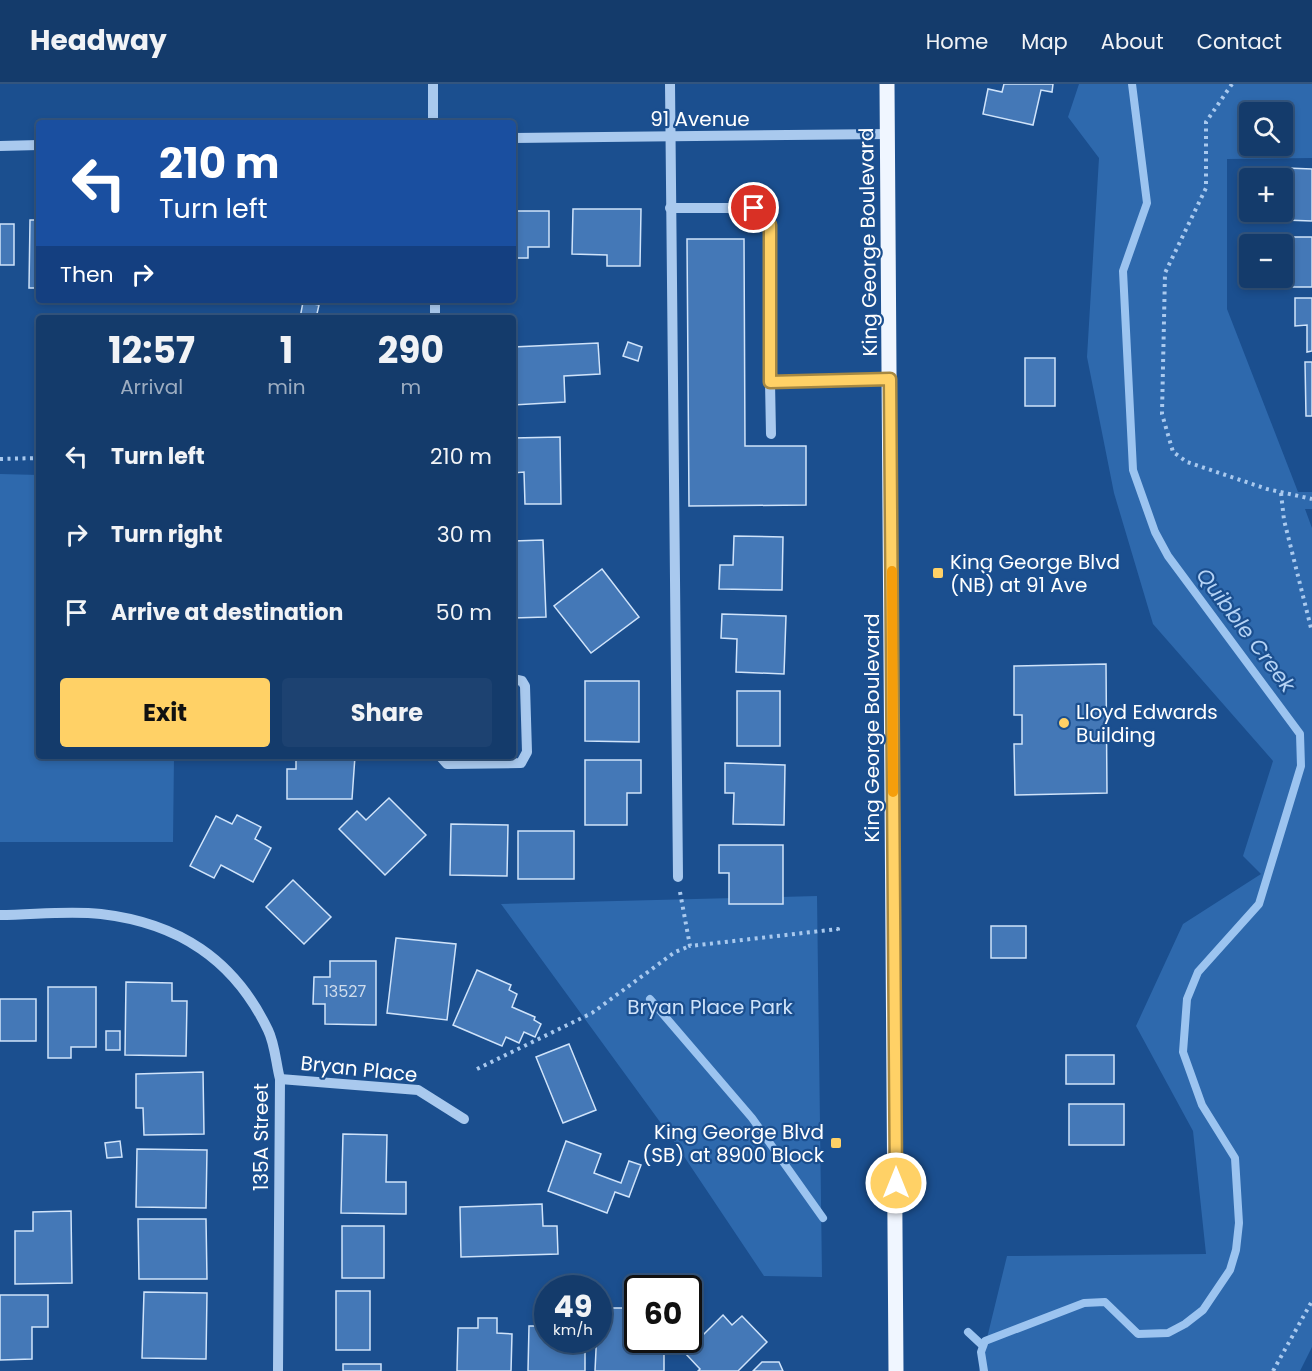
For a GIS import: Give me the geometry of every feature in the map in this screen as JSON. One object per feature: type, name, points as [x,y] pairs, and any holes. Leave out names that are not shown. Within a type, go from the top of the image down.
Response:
[{"type":"main road","name":"King George Boulevard","points":[[887,84],[896,1371]]},
{"type":"street","points":[[433,120],[434,84]]},
{"type":"street","points":[[670,84],[678,877]]},
{"type":"street","name":"91 Avenue","points":[[516,138],[888,134]]},
{"type":"street","points":[[0,146],[36,146]]},
{"type":"street","points":[[670,208],[754,208],[770,225],[771,434]]},
{"type":"street","points":[[770,382],[890,379]]},
{"type":"street","points":[[443,759],[447,764],[521,764],[526,752],[525,686],[522,681],[516,680]]},
{"type":"street","name":"135A Street","points":[[0,915],[100,914],[144,923],[186,937],[220,961],[246,993],[269,1032],[280,1079],[278,1371]]},
{"type":"street","name":"Bryan Place","points":[[280,1079],[418,1090],[464,1119]]},
{"type":"path","points":[[1232,84],[1206,122],[1206,188],[1165,273],[1162,414],[1173,452],[1187,462],[1281,493],[1312,499]]},
{"type":"path","points":[[0,459],[36,458]]},
{"type":"path","points":[[1281,493],[1284,520],[1312,632]]},
{"type":"path","points":[[678,877],[690,946]]},
{"type":"path","points":[[477,1069],[592,1013],[675,952],[690,946],[838,929],[838,931]]},
{"type":"path","points":[[1273,1371],[1312,1301]]},
{"type":"green space","points":[[1079,84],[1312,84],[1312,158],[1227,159],[1227,309],[1298,492],[1312,492],[1312,509],[1305,509],[1312,528],[1312,1347],[1300,1371],[979,1371],[1007,1256],[1206,1254],[1193,1131],[1136,1026],[1183,924],[1261,874],[1243,856],[1273,761],[1153,624],[1114,493],[1087,357],[1099,158],[1068,117]]},
{"type":"green space","points":[[0,474],[36,475],[36,759],[174,759],[173,842],[0,842]]},
{"type":"green space","name":"Bryan Place Park","points":[[817,896],[822,1277],[764,1276],[671,1137],[501,904]]},
{"type":"building","points":[[1004,84],[1053,84],[1052,92],[1041,90],[1033,125],[983,114],[988,89],[1002,92]]},
{"type":"building","points":[[1293,168],[1312,169],[1312,221],[1293,220]]},
{"type":"building","points":[[573,209],[641,209],[640,266],[607,266],[607,255],[572,254]]},
{"type":"building","points":[[516,211],[549,211],[549,247],[528,247],[528,258],[516,258]]},
{"type":"building","points":[[30,220],[36,220],[36,288],[29,288]]},
{"type":"building","points":[[0,224],[14,224],[14,265],[0,265]]},
{"type":"building","points":[[1293,237],[1312,237],[1312,287],[1293,287]]},
{"type":"building","points":[[687,239],[744,239],[745,446],[806,446],[806,505],[689,506]]},
{"type":"building","points":[[1295,298],[1312,298],[1312,351],[1307,352],[1307,325],[1295,326]]},
{"type":"building","points":[[303,303],[319,305],[317,315],[301,315]]},
{"type":"building","points":[[628,342],[642,347],[638,361],[623,356]]},
{"type":"building","points":[[598,343],[600,374],[564,376],[565,402],[516,405],[516,347]]},
{"type":"building","points":[[1025,358],[1055,358],[1055,406],[1025,406]]},
{"type":"building","points":[[1305,362],[1312,362],[1312,416],[1306,416]]},
{"type":"building","points":[[560,437],[561,504],[525,504],[524,472],[516,473],[516,438]]},
{"type":"building","points":[[734,536],[783,537],[782,590],[719,589],[720,565],[733,565]]},
{"type":"building","points":[[543,540],[546,617],[516,618],[516,541]]},
{"type":"building","points":[[602,569],[639,617],[591,653],[554,606]]},
{"type":"building","points":[[722,614],[786,616],[784,674],[736,672],[737,639],[721,638]]},
{"type":"building","name":"Lloyd Edwards Building","points":[[1106,664],[1107,793],[1015,795],[1014,744],[1022,744],[1022,715],[1014,715],[1014,666]]},
{"type":"building","points":[[585,681],[639,681],[639,742],[585,741]]},
{"type":"building","points":[[737,691],[780,691],[780,746],[737,746]]},
{"type":"building","points":[[296,759],[355,759],[352,799],[287,799],[287,769],[296,769]]},
{"type":"building","points":[[585,760],[641,760],[641,793],[627,793],[627,825],[585,825]]},
{"type":"building","points":[[725,763],[785,765],[784,825],[733,824],[734,793],[725,793]]},
{"type":"building","points":[[389,798],[426,835],[385,875],[339,829],[357,811],[366,820]]},
{"type":"building","points":[[237,815],[261,827],[255,839],[271,848],[253,882],[221,865],[214,878],[190,866],[216,816],[232,824]]},
{"type":"building","points":[[451,824],[508,825],[507,876],[450,875]]},
{"type":"building","points":[[518,831],[574,831],[574,879],[518,879]]},
{"type":"building","points":[[719,845],[783,845],[783,904],[729,904],[729,873],[719,873]]},
{"type":"building","points":[[293,880],[331,917],[304,944],[266,907]]},
{"type":"building","points":[[991,926],[1026,926],[1026,958],[991,958]]},
{"type":"building","points":[[396,938],[456,944],[447,1020],[387,1013]]},
{"type":"building","points":[[330,961],[376,961],[376,1025],[325,1024],[325,1004],[313,1004],[314,977],[330,977]]},
{"type":"building","points":[[477,970],[511,985],[509,990],[517,994],[512,1007],[535,1017],[534,1020],[541,1024],[535,1037],[524,1032],[519,1043],[506,1037],[502,1046],[453,1025]]},
{"type":"building","points":[[126,982],[172,983],[172,1001],[187,1001],[186,1056],[125,1055]]},
{"type":"building","points":[[48,987],[96,987],[96,1047],[71,1047],[71,1058],[48,1058]]},
{"type":"building","points":[[0,999],[36,999],[36,1041],[0,1041]]},
{"type":"building","points":[[106,1031],[120,1031],[120,1050],[106,1050]]},
{"type":"building","points":[[569,1044],[596,1110],[563,1123],[536,1057]]},
{"type":"building","points":[[1066,1055],[1114,1055],[1114,1084],[1066,1084]]},
{"type":"building","points":[[203,1072],[204,1134],[144,1135],[143,1108],[136,1108],[136,1074]]},
{"type":"building","points":[[1069,1104],[1124,1104],[1124,1145],[1069,1145]]},
{"type":"building","points":[[343,1134],[387,1135],[386,1182],[406,1182],[406,1214],[341,1213]]},
{"type":"building","points":[[120,1141],[122,1157],[107,1158],[105,1143]]},
{"type":"building","points":[[566,1141],[601,1154],[594,1173],[621,1183],[629,1161],[641,1165],[629,1197],[615,1192],[607,1213],[548,1191]]},
{"type":"building","points":[[137,1149],[207,1150],[206,1208],[136,1207]]},
{"type":"building","points":[[542,1204],[543,1226],[557,1226],[558,1254],[461,1257],[460,1207]]},
{"type":"building","points":[[71,1211],[72,1283],[15,1284],[15,1231],[33,1231],[33,1212]]},
{"type":"building","points":[[138,1219],[206,1219],[207,1279],[139,1279]]},
{"type":"building","points":[[342,1226],[384,1226],[384,1278],[342,1278]]},
{"type":"building","points":[[336,1291],[370,1291],[370,1350],[336,1350]]},
{"type":"building","points":[[144,1292],[207,1293],[206,1359],[142,1358]]},
{"type":"building","points":[[0,1295],[48,1295],[48,1327],[32,1327],[32,1359],[0,1360]]},
{"type":"building","points":[[612,1308],[624,1308],[624,1353],[664,1353],[664,1371],[595,1371],[596,1353],[612,1353]]},
{"type":"building","points":[[723,1315],[732,1325],[742,1316],[767,1342],[738,1371],[698,1371],[700,1369],[685,1353],[702,1353],[702,1336]]},
{"type":"building","points":[[478,1318],[497,1318],[497,1333],[512,1334],[511,1371],[457,1371],[458,1328],[478,1328]]},
{"type":"building","points":[[529,1326],[534,1326],[534,1353],[585,1353],[585,1371],[528,1371]]},
{"type":"building","points":[[762,1362],[779,1362],[783,1371],[753,1371]]},
{"type":"building","points":[[343,1364],[381,1364],[381,1371],[343,1371]]},
{"type":"waterway","name":"Quibble Creek","points":[[984,1371],[981,1352],[985,1341],[1084,1303],[1105,1302],[1138,1334],[1168,1333],[1185,1324],[1203,1310],[1230,1270],[1236,1250],[1239,1223],[1235,1158],[1202,1105],[1183,1052],[1187,999],[1198,972],[1259,904],[1301,766],[1300,734],[1168,556],[1155,532],[1133,470],[1123,271],[1147,203],[1132,84]]},
{"type":"waterway","points":[[650,999],[752,1118],[823,1218]]},
{"type":"waterway","points":[[968,1332],[982,1345]]},
{"type":"slow traffic","points":[[892,571],[893,792]]},
{"type":"place","name":"King George Blvd (NB) at 91 Ave","points":[[938,573]]},
{"type":"place","name":"Lloyd Edwards Building","points":[[1064,723]]},
{"type":"place","name":"King George Blvd (SB) at 8900 Block","points":[[836,1143]]},
{"type":"route","points":[[754,208],[770,225],[770,382],[890,379],[896,1183]]}]
